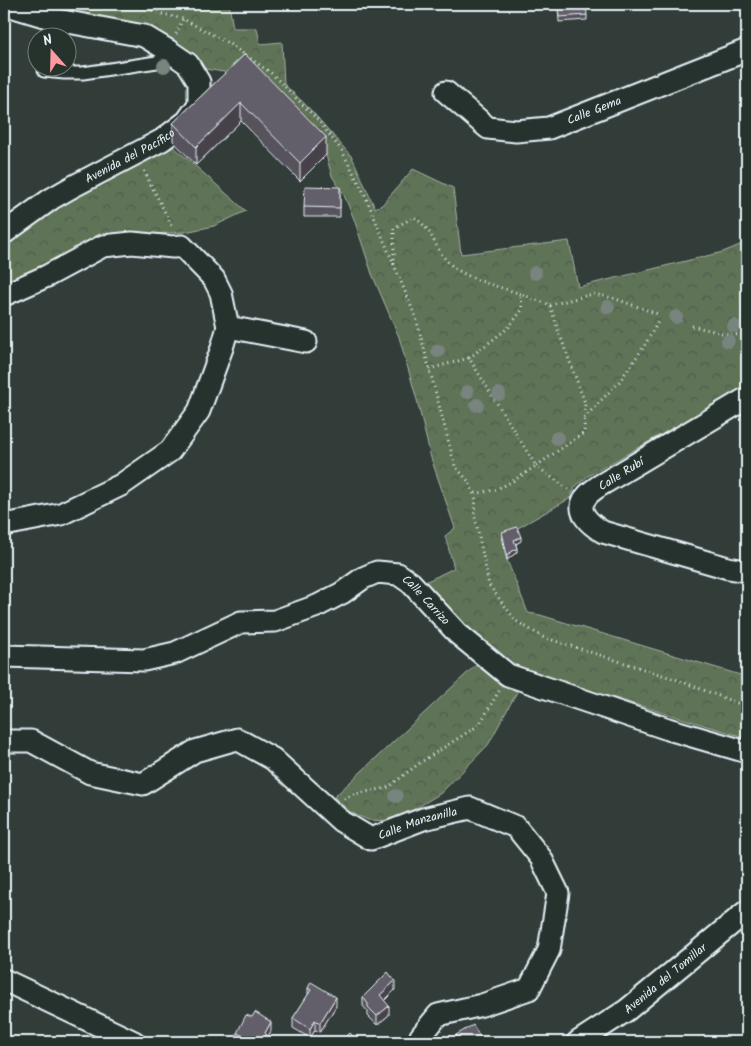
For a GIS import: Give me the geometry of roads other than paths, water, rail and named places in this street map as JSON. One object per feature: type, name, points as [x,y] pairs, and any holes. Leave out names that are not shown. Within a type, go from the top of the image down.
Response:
[{"type":"street","name":"Avenida del Pacífico","points":[[4,4],[57,20],[144,36],[188,64],[199,82],[199,104],[187,122],[162,140],[136,155],[51,199],[4,233]]},
{"type":"street","name":"Calle Gema","points":[[446,92],[488,128],[516,131],[549,128],[747,50]]},
{"type":"street","points":[[4,295],[47,276],[103,246],[132,243],[173,247],[182,246],[214,279],[221,293],[228,327],[199,411],[170,451],[121,485],[61,514],[4,525]]},
{"type":"street","points":[[228,327],[306,342]]},
{"type":"street","name":"Calle Rubí","points":[[747,398],[600,486],[586,496],[582,505],[584,517],[592,526],[603,532],[728,568],[747,571]]},
{"type":"street","name":"Calle Carrizo","points":[[4,656],[144,660],[175,653],[242,622],[275,621],[317,606],[342,593],[363,578],[377,572],[398,574],[411,583],[458,634],[508,675],[668,729],[747,752]]},
{"type":"street","name":"Calle Manzanilla","points":[[4,741],[31,741],[90,773],[143,784],[195,751],[237,739],[273,759],[341,821],[370,839],[423,819],[470,808],[516,826],[541,858],[558,893],[548,950],[529,989],[482,1005],[438,1015],[421,1036],[419,1042]]},
{"type":"street","name":"Avenida del Tomillar","points":[[578,1042],[627,1010],[747,911]]},
{"type":"street","points":[[4,980],[134,1042]]},
{"type":"lane","points":[[78,73],[157,62],[172,53]]}]
